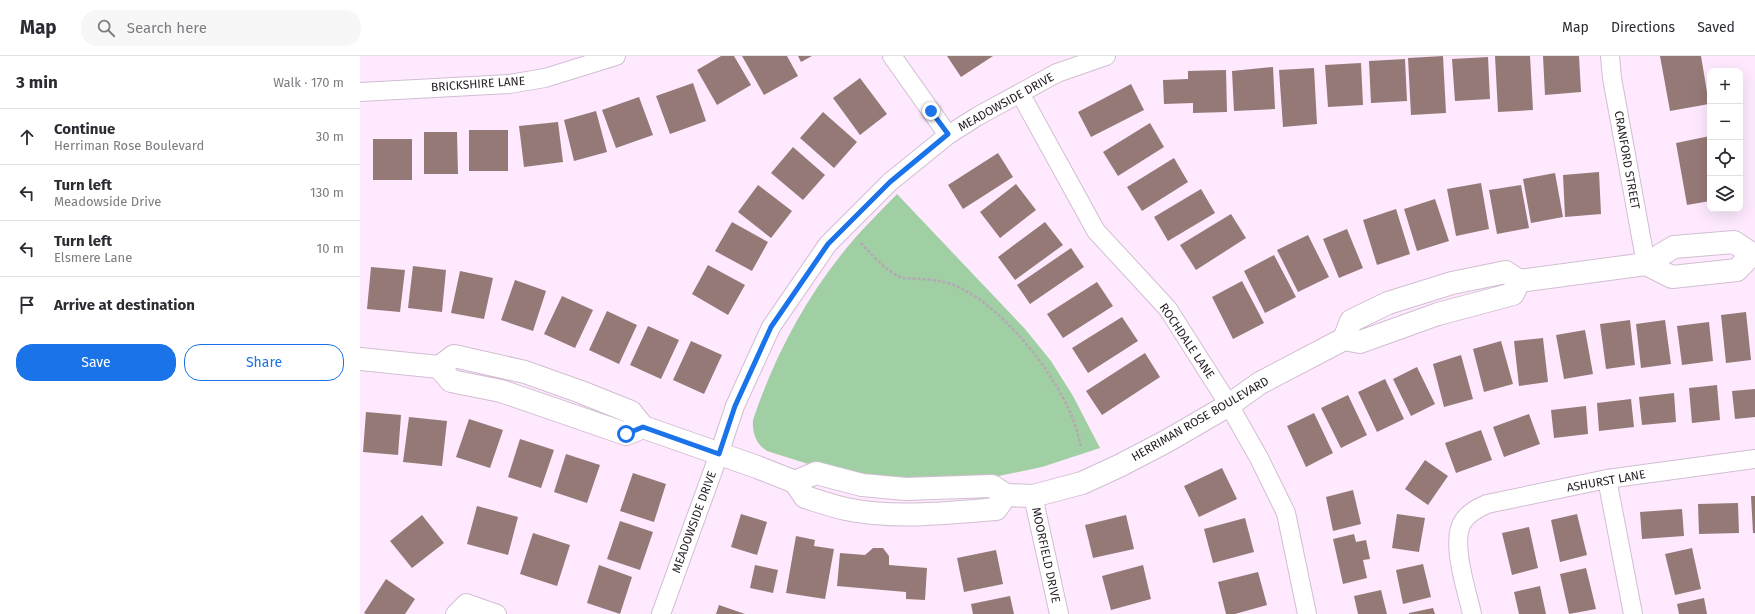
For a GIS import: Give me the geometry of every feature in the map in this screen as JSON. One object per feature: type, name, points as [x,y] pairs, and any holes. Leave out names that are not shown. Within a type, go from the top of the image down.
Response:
[{"type":"street","name":"BRICKSHIRE LANE","points":[[360,92],[509,84],[545,78],[616,56]]},
{"type":"street","points":[[892,56],[948,134]]},
{"type":"street","name":"MEADOWSIDE DRIVE","points":[[660,614],[719,454],[735,406],[771,327],[828,244],[890,182],[948,134],[1057,73],[1106,56]]},
{"type":"street","name":"CRANFORD STREET","points":[[1610,56],[1612,78],[1646,264]]},
{"type":"street","name":"ROCHDALE LANE","points":[[1020,93],[1096,230],[1168,310],[1229,405],[1259,458],[1286,513],[1307,614]]},
{"type":"street","name":"HERRIMAN ROSE BOULEVARD","points":[[360,360],[440,367],[451,381],[500,391],[626,434],[643,427],[795,482],[805,497],[847,509],[894,514],[945,514],[996,509],[1006,495],[1033,496],[1082,483],[1167,441],[1229,405],[1260,383],[1344,339],[1360,342],[1438,314],[1513,294],[1519,281],[1646,264],[1674,247],[1734,242],[1754,254],[1737,270],[1672,277],[1646,264]]},
{"type":"street","name":"ASHURST LANE","points":[[1472,614],[1458,549],[1459,534],[1463,520],[1474,510],[1487,504],[1607,479],[1755,459]]},
{"type":"street","points":[[1607,479],[1633,614]]},
{"type":"street","name":"MOORFIELD DRIVE","points":[[1033,496],[1059,614]]},
{"type":"street","points":[[455,614],[466,603],[497,614]]},
{"type":"path","points":[[861,243],[887,269],[898,276],[902,278],[931,280],[953,285],[975,297],[994,311],[1023,339],[1056,386],[1071,414],[1082,446]]},
{"type":"green space","points":[[897,194],[1025,329],[1051,361],[1073,396],[1100,448],[1042,467],[984,479],[928,481],[868,477],[824,469],[767,451],[757,442],[753,429],[753,420],[772,371],[795,324],[808,301],[838,258],[860,232]]},
{"type":"building","points":[[721,56],[734,56],[751,85],[717,105],[697,70]]},
{"type":"building","points":[[742,56],[787,56],[798,76],[764,95]]},
{"type":"building","points":[[798,56],[812,56],[801,62]]},
{"type":"building","points":[[947,56],[993,56],[961,77]]},
{"type":"building","points":[[1443,56],[1446,113],[1411,115],[1408,58]]},
{"type":"building","points":[[1495,56],[1530,56],[1533,110],[1498,112]]},
{"type":"building","points":[[1543,56],[1579,56],[1581,92],[1545,95]]},
{"type":"building","points":[[1660,56],[1701,56],[1707,92],[1707,104],[1670,111]]},
{"type":"building","points":[[1488,57],[1490,99],[1455,101],[1452,59]]},
{"type":"building","points":[[1405,59],[1407,101],[1371,103],[1369,61]]},
{"type":"building","points":[[1361,63],[1363,105],[1328,107],[1325,65]]},
{"type":"building","points":[[1273,67],[1275,109],[1234,111],[1232,71]]},
{"type":"building","points":[[1314,68],[1317,124],[1283,127],[1279,70]]},
{"type":"building","points":[[1226,70],[1227,112],[1193,113],[1193,103],[1164,104],[1163,80],[1188,79],[1188,71]]},
{"type":"building","points":[[860,78],[887,114],[860,135],[833,98]]},
{"type":"building","points":[[693,83],[706,121],[670,134],[656,96]]},
{"type":"building","points":[[1131,84],[1144,110],[1091,137],[1078,112]]},
{"type":"building","points":[[639,97],[653,135],[616,148],[602,110]]},
{"type":"building","points":[[596,111],[607,152],[574,161],[564,120]]},
{"type":"building","points":[[823,112],[857,142],[834,168],[800,138]]},
{"type":"building","points":[[558,122],[563,162],[524,167],[519,126]]},
{"type":"building","points":[[1150,123],[1164,147],[1118,176],[1103,152]]},
{"type":"building","points":[[469,130],[508,130],[508,171],[469,171]]},
{"type":"building","points":[[424,132],[457,132],[458,174],[424,174]]},
{"type":"building","points":[[1707,137],[1707,202],[1687,205],[1676,143]]},
{"type":"building","points":[[373,139],[412,139],[412,180],[373,180]]},
{"type":"building","points":[[793,147],[825,175],[803,200],[771,173]]},
{"type":"building","points":[[998,153],[1013,177],[963,209],[948,185]]},
{"type":"building","points":[[1174,158],[1188,182],[1142,211],[1127,187]]},
{"type":"building","points":[[1599,172],[1601,214],[1565,217],[1563,175]]},
{"type":"building","points":[[1555,173],[1563,217],[1531,223],[1523,179]]},
{"type":"building","points":[[1481,183],[1489,229],[1456,236],[1447,189]]},
{"type":"building","points":[[1016,184],[1036,210],[1000,238],[980,212]]},
{"type":"building","points":[[758,185],[792,211],[771,238],[738,212]]},
{"type":"building","points":[[1521,185],[1529,228],[1497,234],[1489,190]]},
{"type":"building","points":[[1201,189],[1215,213],[1168,241],[1154,217]]},
{"type":"building","points":[[1435,199],[1449,241],[1417,251],[1404,209]]},
{"type":"building","points":[[1396,209],[1410,254],[1377,265],[1363,220]]},
{"type":"building","points":[[1231,214],[1246,238],[1196,270],[1180,245]]},
{"type":"building","points":[[732,222],[768,242],[752,271],[715,251]]},
{"type":"building","points":[[1045,222],[1063,245],[1015,280],[998,257]]},
{"type":"building","points":[[1347,229],[1363,268],[1339,278],[1323,239]]},
{"type":"building","points":[[1308,235],[1329,277],[1298,292],[1277,250]]},
{"type":"building","points":[[1071,248],[1084,267],[1030,304],[1017,285]]},
{"type":"building","points":[[1274,255],[1296,297],[1265,313],[1244,271]]},
{"type":"building","points":[[708,265],[745,285],[728,315],[692,294]]},
{"type":"building","points":[[413,266],[446,270],[442,312],[408,308]]},
{"type":"building","points":[[371,267],[405,270],[400,312],[367,309]]},
{"type":"building","points":[[460,271],[493,278],[484,319],[451,313]]},
{"type":"building","points":[[515,280],[546,291],[533,331],[501,320]]},
{"type":"building","points":[[1242,281],[1264,323],[1233,339],[1212,297]]},
{"type":"building","points":[[1097,282],[1113,306],[1063,338],[1047,314]]},
{"type":"building","points":[[562,296],[593,310],[575,348],[544,334]]},
{"type":"building","points":[[607,311],[637,325],[619,364],[589,350]]},
{"type":"building","points":[[1746,312],[1751,360],[1726,363],[1721,315]]},
{"type":"building","points":[[1122,317],[1138,341],[1088,373],[1072,348]]},
{"type":"building","points":[[1630,320],[1635,365],[1606,369],[1600,324]]},
{"type":"building","points":[[1665,320],[1671,364],[1641,368],[1636,324]]},
{"type":"building","points":[[1709,322],[1713,361],[1682,365],[1677,326]]},
{"type":"building","points":[[648,326],[679,340],[661,379],[630,365]]},
{"type":"building","points":[[1585,330],[1593,374],[1564,379],[1556,335]]},
{"type":"building","points":[[1543,338],[1548,382],[1519,386],[1514,341]]},
{"type":"building","points":[[691,341],[722,355],[704,394],[673,380]]},
{"type":"building","points":[[1501,341],[1513,384],[1484,392],[1473,349]]},
{"type":"building","points":[[1145,353],[1160,377],[1102,415],[1086,391]]},
{"type":"building","points":[[1461,355],[1473,399],[1444,407],[1433,364]]},
{"type":"building","points":[[1417,367],[1435,404],[1411,416],[1393,379]]},
{"type":"building","points":[[1385,379],[1404,419],[1377,432],[1358,392]]},
{"type":"building","points":[[1717,385],[1720,420],[1692,423],[1689,388]]},
{"type":"building","points":[[1755,389],[1755,417],[1735,419],[1732,391]]},
{"type":"building","points":[[1674,393],[1676,422],[1642,425],[1639,397]]},
{"type":"building","points":[[1348,395],[1367,435],[1341,448],[1321,408]]},
{"type":"building","points":[[1631,399],[1634,427],[1599,431],[1597,403]]},
{"type":"building","points":[[1586,406],[1588,434],[1554,438],[1551,410]]},
{"type":"building","points":[[366,412],[401,415],[398,455],[363,452]]},
{"type":"building","points":[[1314,413],[1333,453],[1306,467],[1287,426]]},
{"type":"building","points":[[1529,414],[1540,444],[1504,457],[1493,427]]},
{"type":"building","points":[[409,417],[447,421],[442,466],[403,462]]},
{"type":"building","points":[[469,419],[503,430],[490,468],[456,457]]},
{"type":"building","points":[[1481,430],[1492,460],[1456,473],[1445,443]]},
{"type":"building","points":[[520,439],[554,450],[541,488],[508,477]]},
{"type":"building","points":[[566,454],[600,465],[587,503],[554,492]]},
{"type":"building","points":[[1425,460],[1448,476],[1428,505],[1405,489]]},
{"type":"building","points":[[1222,468],[1237,499],[1199,517],[1184,486]]},
{"type":"building","points":[[633,473],[666,484],[654,522],[620,511]]},
{"type":"building","points":[[1353,490],[1361,524],[1333,531],[1326,497]]},
{"type":"building","points":[[1751,496],[1755,496],[1755,533],[1753,533]]},
{"type":"building","points":[[1738,503],[1739,533],[1699,534],[1698,504]]},
{"type":"building","points":[[477,506],[518,517],[508,555],[467,544]]},
{"type":"building","points":[[1682,509],[1684,536],[1642,539],[1640,512]]},
{"type":"building","points":[[741,514],[767,522],[757,555],[731,547]]},
{"type":"building","points":[[1397,514],[1425,518],[1419,552],[1392,548]]},
{"type":"building","points":[[1577,514],[1587,555],[1560,562],[1551,520]]},
{"type":"building","points":[[422,515],[444,543],[412,568],[390,541]]},
{"type":"building","points":[[1126,515],[1134,549],[1093,558],[1085,525]]},
{"type":"building","points":[[1245,518],[1254,552],[1213,563],[1204,529]]},
{"type":"building","points":[[620,521],[653,532],[640,570],[607,559]]},
{"type":"building","points":[[1529,527],[1538,568],[1512,575],[1502,533]]},
{"type":"building","points":[[533,533],[570,545],[557,586],[520,574]]},
{"type":"building","points":[[1354,534],[1356,542],[1366,540],[1370,559],[1363,560],[1367,578],[1343,584],[1333,539]]},
{"type":"building","points":[[796,536],[815,540],[814,546],[834,549],[825,599],[786,593]]},
{"type":"building","points":[[873,548],[883,548],[889,556],[889,565],[927,568],[925,600],[906,599],[906,592],[837,586],[840,553],[865,555]]},
{"type":"building","points":[[1692,548],[1701,589],[1675,595],[1665,554]]},
{"type":"building","points":[[996,550],[1003,584],[964,592],[957,558]]},
{"type":"building","points":[[1423,564],[1431,597],[1403,604],[1396,570]]},
{"type":"building","points":[[599,565],[632,577],[620,614],[587,603]]},
{"type":"building","points":[[755,565],[778,570],[773,593],[750,588]]},
{"type":"building","points":[[1143,565],[1151,599],[1111,610],[1102,576]]},
{"type":"building","points":[[1586,568],[1596,609],[1569,614],[1560,574]]},
{"type":"building","points":[[1258,572],[1267,605],[1235,614],[1226,614],[1218,582]]},
{"type":"building","points":[[386,579],[415,599],[405,614],[364,613]]},
{"type":"building","points":[[1540,586],[1546,614],[1519,614],[1514,592]]},
{"type":"building","points":[[1381,590],[1387,614],[1358,614],[1354,596]]},
{"type":"building","points":[[1010,596],[1014,614],[973,614],[971,604]]},
{"type":"building","points":[[1704,598],[1707,614],[1679,614],[1677,604]]},
{"type":"building","points":[[719,605],[745,614],[716,614]]},
{"type":"building","points":[[1433,608],[1435,614],[1409,614],[1409,613]]},
{"type":"route","points":[[626,434],[643,427],[719,454],[735,406],[771,327],[828,244],[890,182],[948,134],[931,111]]}]
